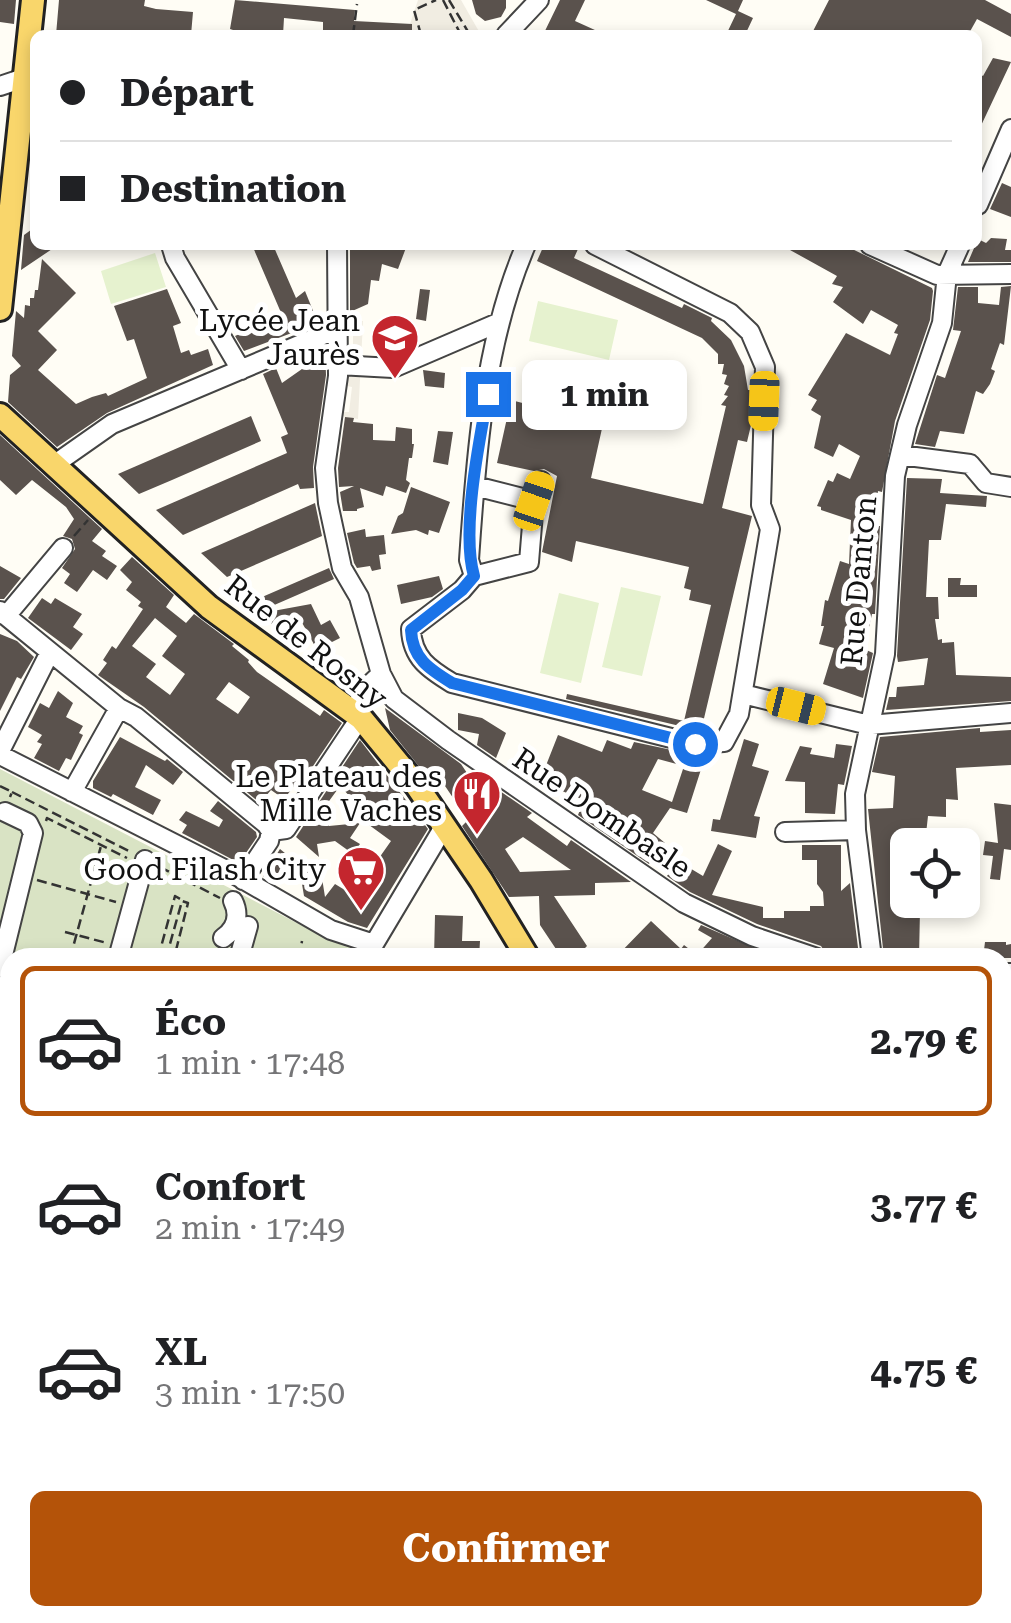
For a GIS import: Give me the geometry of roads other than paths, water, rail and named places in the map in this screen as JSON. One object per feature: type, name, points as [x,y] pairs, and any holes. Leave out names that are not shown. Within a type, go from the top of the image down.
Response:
[{"type":"main road","points":[[0,309],[26,159],[24,78],[33,0]]},
{"type":"main road","name":"Rue de Rosny","points":[[0,415],[209,606],[354,719],[397,760],[445,825],[522,948]]},
{"type":"street","points":[[511,30],[538,0]]},
{"type":"street","points":[[0,86],[24,78]]},
{"type":"street","points":[[982,196],[1011,130]]},
{"type":"street","points":[[173,250],[241,370]]},
{"type":"street","points":[[271,831],[286,829],[354,719],[366,688],[381,674],[359,597],[342,568],[328,502],[325,468],[338,365],[337,250]]},
{"type":"street","points":[[474,576],[470,560],[475,486],[500,322],[509,283],[524,250]]},
{"type":"street","points":[[541,480],[534,501],[529,562],[474,576],[411,630],[412,646],[428,668],[452,683],[695,744],[724,742],[739,714],[770,528],[762,505],[766,367],[750,332],[730,313],[605,250]]},
{"type":"street","points":[[881,250],[937,275],[1011,274]]},
{"type":"street","name":"Rue Danton","points":[[871,948],[855,794],[885,654],[895,476],[942,323],[947,274],[958,250]]},
{"type":"street","points":[[338,365],[393,368],[500,322]]},
{"type":"street","points":[[55,464],[112,424],[337,329]]},
{"type":"street","points":[[900,455],[970,464],[986,482],[1011,487]]},
{"type":"street","points":[[475,486],[534,501]]},
{"type":"street","points":[[63,548],[3,613],[266,824],[271,831],[269,841],[243,880]]},
{"type":"street","points":[[50,652],[0,753],[243,880],[362,948]]},
{"type":"street","name":"Rue Dombasle","points":[[381,674],[394,699],[448,740],[684,902],[752,936],[787,948]]},
{"type":"street","points":[[742,694],[869,725],[1011,714]]},
{"type":"street","points":[[72,792],[119,708]]},
{"type":"street","points":[[5,948],[32,840],[32,828],[6,812]]},
{"type":"street","points":[[371,948],[445,825]]},
{"type":"street","points":[[785,832],[856,830]]},
{"type":"street","points":[[120,948],[144,863]]},
{"type":"street","points":[[223,938],[232,931],[236,918],[230,903]]},
{"type":"street","points":[[242,948],[248,926]]},
{"type":"place","name":"Lycée Jean Jaurès","points":[[395,380]]},
{"type":"place","name":"Le Plateau des Mille Vaches","points":[[477,836]]},
{"type":"place","name":"Good Filash City","points":[[361,912]]}]
